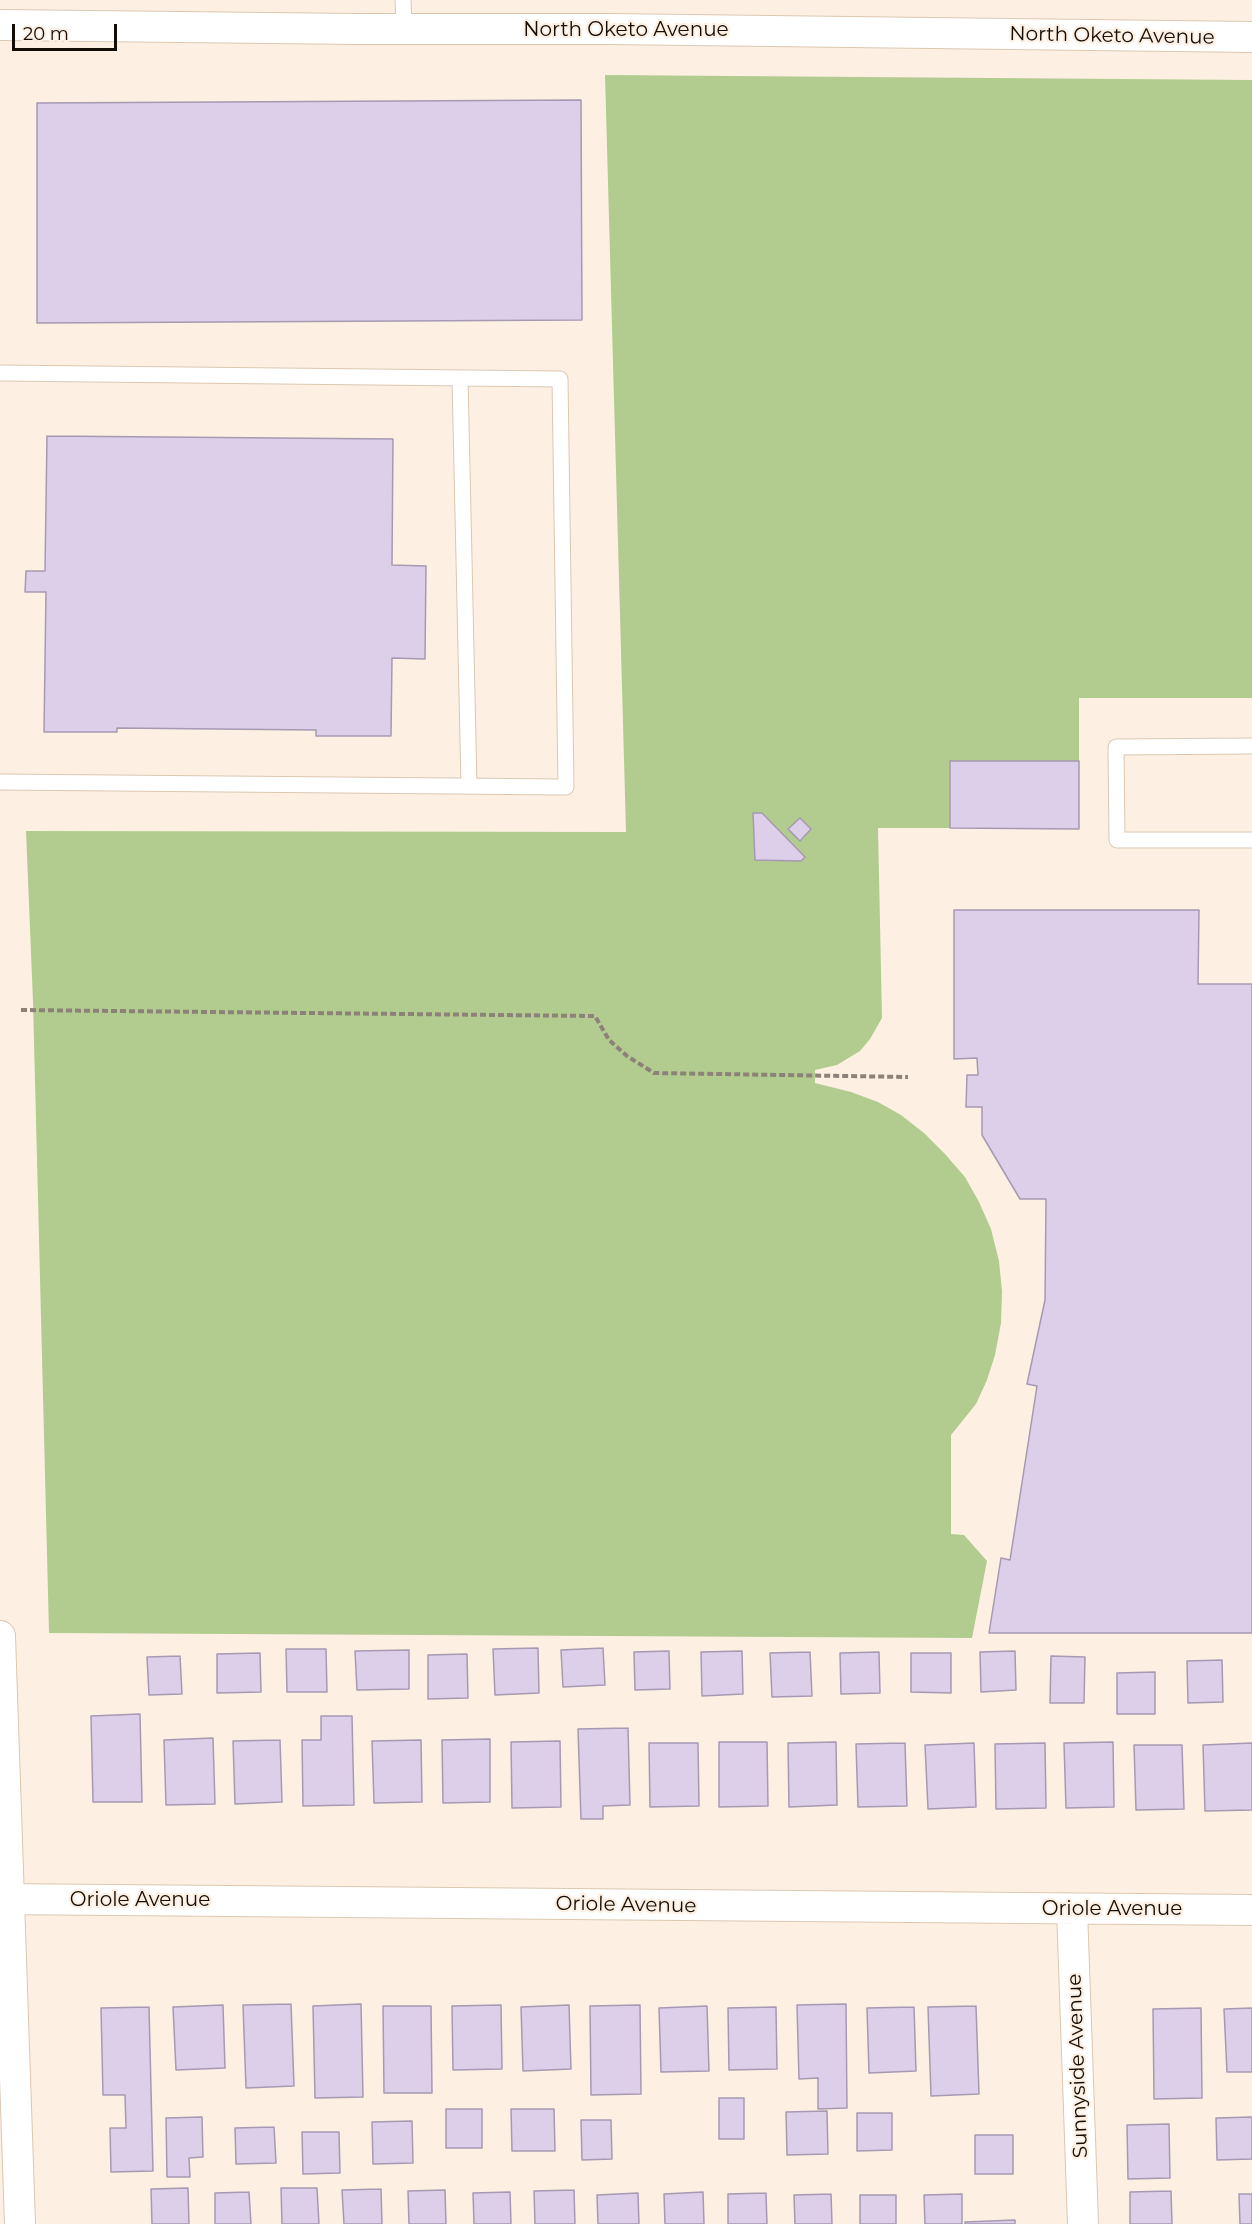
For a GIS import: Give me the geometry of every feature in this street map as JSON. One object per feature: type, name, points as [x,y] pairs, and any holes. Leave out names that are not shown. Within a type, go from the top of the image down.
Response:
[{"type":"street","name":"North Oketo Avenue","points":[[0,25],[403,14],[609,28],[1252,37]]},
{"type":"street","points":[[0,1636],[5,1899],[20,2224]]},
{"type":"street","name":"Oriole Avenue","points":[[5,1899],[1252,1910]]},
{"type":"street","name":"Sunnyside Avenue","points":[[1072,1909],[1083,2224]]},
{"type":"lane","points":[[0,373],[560,380],[566,787],[0,782]]},
{"type":"lane","points":[[460,378],[469,786]]},
{"type":"lane","points":[[1252,746],[1116,747],[1117,840],[1252,840]]},
{"type":"path","points":[[21,1010],[596,1016],[609,1040],[627,1056],[654,1072],[908,1077]]},
{"type":"green space","points":[[605,75],[1252,80],[1252,698],[1079,698],[1079,761],[950,761],[950,828],[878,828],[882,1018],[860,1051],[837,1065],[815,1070],[815,1083],[878,1102],[901,1115],[924,1133],[965,1177],[991,1229],[999,1261],[1002,1291],[1001,1323],[995,1355],[976,1404],[951,1435],[951,1534],[964,1535],[987,1561],[972,1638],[49,1633],[33,1002],[26,831],[626,832]]},
{"type":"building","points":[[581,100],[582,320],[37,323],[37,103]]},
{"type":"building","points":[[47,436],[393,439],[392,565],[426,566],[425,659],[392,658],[391,736],[316,736],[316,730],[117,728],[117,732],[44,732],[46,592],[25,592],[26,571],[45,571]]},
{"type":"building","points":[[950,761],[1079,761],[1079,829],[950,828]]},
{"type":"building","points":[[753,813],[762,813],[805,857],[801,861],[755,860]]},
{"type":"building","points":[[800,818],[811,829],[800,841],[788,829]]},
{"type":"building","points":[[954,910],[1199,910],[1198,984],[1252,984],[1252,1633],[989,1633],[1001,1558],[1010,1560],[1037,1386],[1027,1384],[1045,1300],[1046,1199],[1020,1199],[982,1135],[982,1107],[966,1107],[967,1075],[978,1075],[977,1058],[954,1059]]},
{"type":"building","points":[[538,1648],[539,1693],[495,1695],[493,1649]]},
{"type":"building","points":[[603,1648],[605,1685],[563,1687],[561,1650]]},
{"type":"building","points":[[286,1649],[326,1649],[327,1692],[287,1692]]},
{"type":"building","points":[[409,1650],[409,1689],[357,1690],[355,1651]]},
{"type":"building","points":[[669,1651],[670,1689],[635,1690],[634,1652]]},
{"type":"building","points":[[742,1651],[743,1694],[702,1696],[701,1652]]},
{"type":"building","points":[[1015,1651],[1016,1690],[981,1692],[980,1652]]},
{"type":"building","points":[[810,1652],[812,1696],[772,1697],[770,1653]]},
{"type":"building","points":[[879,1652],[880,1693],[841,1694],[840,1653]]},
{"type":"building","points":[[260,1653],[261,1692],[217,1693],[217,1654]]},
{"type":"building","points":[[911,1653],[951,1653],[951,1693],[911,1692]]},
{"type":"building","points":[[467,1654],[468,1698],[428,1699],[428,1655]]},
{"type":"building","points":[[180,1656],[182,1694],[149,1695],[147,1657]]},
{"type":"building","points":[[1051,1656],[1085,1657],[1084,1703],[1050,1703]]},
{"type":"building","points":[[1222,1660],[1223,1702],[1188,1703],[1187,1661]]},
{"type":"building","points":[[1155,1672],[1155,1714],[1117,1714],[1117,1673]]},
{"type":"building","points":[[140,1714],[142,1802],[93,1802],[91,1716]]},
{"type":"building","points":[[321,1716],[352,1716],[354,1805],[303,1806],[302,1740],[321,1740]]},
{"type":"building","points":[[628,1728],[630,1805],[603,1806],[603,1819],[581,1819],[578,1729]]},
{"type":"building","points":[[213,1738],[215,1804],[166,1805],[164,1740]]},
{"type":"building","points":[[490,1739],[490,1802],[443,1803],[442,1740]]},
{"type":"building","points":[[280,1740],[282,1802],[235,1804],[233,1741]]},
{"type":"building","points":[[421,1740],[422,1802],[374,1803],[372,1741]]},
{"type":"building","points":[[560,1741],[561,1807],[512,1808],[511,1742]]},
{"type":"building","points":[[719,1742],[767,1742],[768,1806],[719,1807]]},
{"type":"building","points":[[836,1742],[837,1805],[789,1807],[788,1743]]},
{"type":"building","points":[[1113,1742],[1114,1807],[1066,1808],[1064,1743]]},
{"type":"building","points":[[649,1743],[698,1743],[699,1806],[650,1807]]},
{"type":"building","points":[[905,1743],[907,1806],[858,1807],[856,1744]]},
{"type":"building","points":[[974,1743],[976,1807],[928,1809],[925,1745]]},
{"type":"building","points":[[1045,1743],[1046,1808],[996,1809],[995,1744]]},
{"type":"building","points":[[1252,1743],[1252,1810],[1205,1811],[1203,1745]]},
{"type":"building","points":[[1134,1745],[1182,1745],[1184,1809],[1136,1810]]},
{"type":"building","points":[[291,2004],[294,2086],[246,2088],[243,2005]]},
{"type":"building","points":[[361,2004],[363,2097],[315,2098],[313,2006]]},
{"type":"building","points":[[846,2004],[847,2108],[818,2109],[818,2078],[799,2079],[797,2005]]},
{"type":"building","points":[[223,2005],[225,2068],[176,2070],[173,2007]]},
{"type":"building","points":[[501,2005],[502,2069],[453,2070],[452,2006]]},
{"type":"building","points":[[569,2005],[571,2069],[523,2071],[521,2007]]},
{"type":"building","points":[[640,2005],[641,2094],[591,2095],[590,2006]]},
{"type":"building","points":[[383,2006],[431,2006],[432,2093],[384,2093]]},
{"type":"building","points":[[707,2006],[709,2071],[661,2072],[659,2008]]},
{"type":"building","points":[[976,2006],[979,2094],[931,2096],[928,2007]]},
{"type":"building","points":[[149,2007],[153,2171],[111,2172],[110,2128],[126,2128],[125,2095],[103,2095],[101,2008]]},
{"type":"building","points":[[776,2007],[777,2069],[729,2070],[728,2008]]},
{"type":"building","points":[[914,2007],[916,2071],[869,2073],[867,2008]]},
{"type":"building","points":[[1201,2008],[1202,2098],[1154,2099],[1153,2009]]},
{"type":"building","points":[[1252,2008],[1252,2072],[1227,2072],[1224,2009]]},
{"type":"building","points":[[719,2098],[744,2098],[744,2139],[719,2139]]},
{"type":"building","points":[[446,2109],[482,2109],[482,2148],[446,2148]]},
{"type":"building","points":[[511,2109],[554,2109],[555,2151],[512,2151]]},
{"type":"building","points":[[827,2111],[828,2154],[787,2155],[786,2112]]},
{"type":"building","points":[[857,2113],[892,2113],[892,2150],[857,2151]]},
{"type":"building","points":[[202,2117],[203,2157],[189,2158],[190,2177],[167,2177],[166,2118]]},
{"type":"building","points":[[1252,2117],[1252,2159],[1217,2160],[1216,2118]]},
{"type":"building","points":[[581,2120],[611,2120],[612,2159],[582,2160]]},
{"type":"building","points":[[412,2121],[413,2163],[373,2164],[372,2122]]},
{"type":"building","points":[[1169,2124],[1170,2178],[1128,2179],[1127,2125]]},
{"type":"building","points":[[274,2127],[276,2163],[236,2164],[235,2128]]},
{"type":"building","points":[[302,2132],[339,2132],[340,2173],[303,2174]]},
{"type":"building","points":[[975,2135],[1013,2135],[1013,2174],[975,2174]]},
{"type":"building","points":[[188,2188],[189,2224],[152,2224],[151,2189]]},
{"type":"building","points":[[281,2188],[317,2188],[319,2224],[282,2224]]},
{"type":"building","points":[[381,2189],[382,2224],[344,2224],[342,2190]]},
{"type":"building","points":[[445,2190],[446,2224],[409,2224],[408,2191]]},
{"type":"building","points":[[574,2190],[575,2224],[535,2224],[534,2191]]},
{"type":"building","points":[[1171,2191],[1172,2224],[1130,2224],[1130,2192]]},
{"type":"building","points":[[249,2192],[251,2224],[215,2224],[215,2193]]},
{"type":"building","points":[[510,2192],[511,2224],[474,2224],[473,2193]]},
{"type":"building","points":[[703,2192],[704,2224],[665,2224],[664,2194]]},
{"type":"building","points":[[638,2193],[639,2224],[598,2224],[597,2195]]},
{"type":"building","points":[[766,2193],[767,2224],[728,2224],[728,2194]]},
{"type":"building","points":[[831,2194],[832,2224],[795,2224],[794,2195]]},
{"type":"building","points":[[962,2194],[962,2224],[925,2224],[924,2195]]},
{"type":"building","points":[[1239,2194],[1252,2194],[1252,2224],[1240,2224]]},
{"type":"building","points":[[860,2195],[896,2195],[896,2224],[860,2224]]},
{"type":"building","points":[[1015,2220],[1015,2224],[965,2224],[965,2222]]}]
